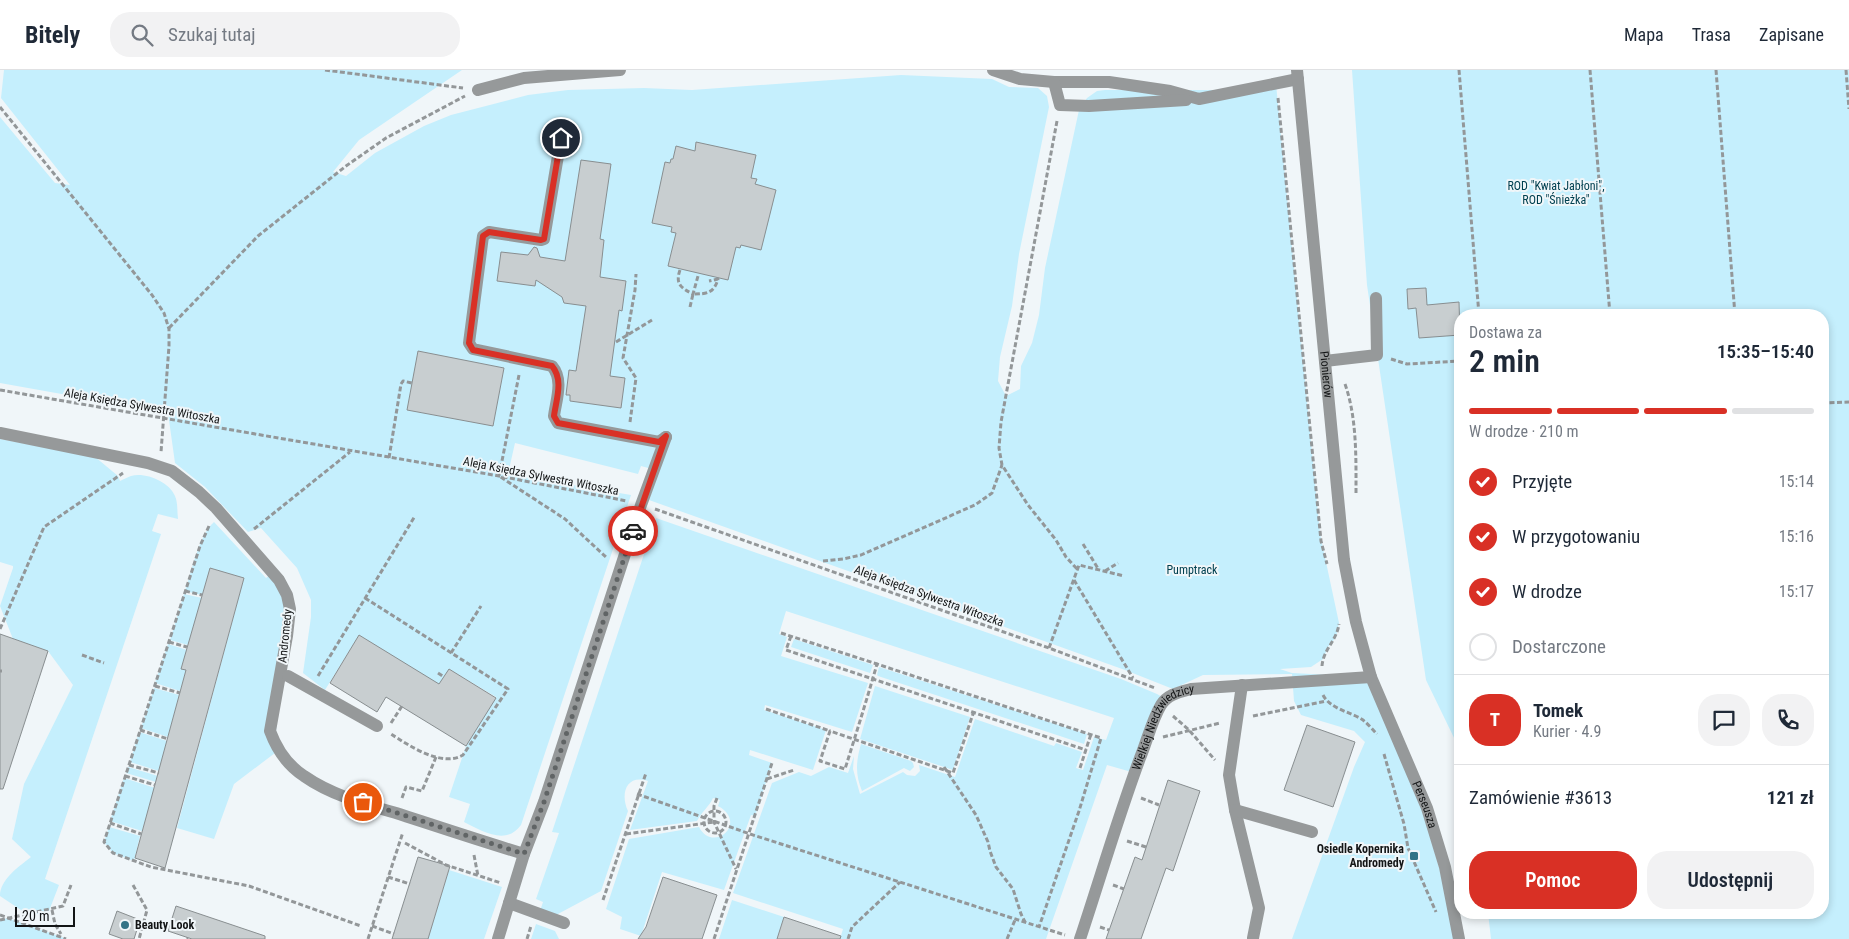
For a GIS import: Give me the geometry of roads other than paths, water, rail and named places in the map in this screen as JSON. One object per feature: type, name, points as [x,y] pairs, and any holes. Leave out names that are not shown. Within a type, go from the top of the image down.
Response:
[{"type":"street","points":[[478,90],[524,78],[620,70]]},
{"type":"street","points":[[993,70],[1020,79],[1054,82],[1109,82],[1170,91],[1199,99]]},
{"type":"street","points":[[1054,82],[1060,106],[1089,106],[1199,99],[1276,84],[1297,74]]},
{"type":"street","name":"Pionierów","points":[[1297,74],[1344,560],[1355,614],[1372,678]]},
{"type":"street","points":[[498,939],[524,854],[544,802],[641,505],[666,436],[659,442],[558,423],[554,416],[559,379],[557,372],[552,366],[473,350],[469,343],[483,236],[489,232],[544,239],[561,138]]},
{"type":"street","points":[[1325,361],[1377,355],[1376,298]]},
{"type":"street","name":"Andromedy","points":[[0,433],[148,463],[172,471],[211,503],[279,580],[287,594],[290,609],[287,636],[270,731],[276,746],[287,762],[304,776],[326,789],[382,809],[524,854]]},
{"type":"street","points":[[288,676],[377,726]]},
{"type":"street","name":"Wielkiej Niedźwiedzicy","points":[[1074,938],[1161,706],[1172,695],[1191,688],[1372,678]]},
{"type":"street","name":"Perseusza","points":[[1372,678],[1427,808],[1445,867],[1454,913]]},
{"type":"street","points":[[1242,686],[1229,776],[1235,810],[1259,908],[1252,938]]},
{"type":"street","points":[[1235,810],[1312,832]]},
{"type":"street","points":[[509,903],[564,922]]},
{"type":"street","name":"Perseusza","points":[[1455,919],[1459,939]]},
{"type":"place","name":"Osiedle Kopernika Andromedy","points":[[1414,856]]},
{"type":"place","name":"Beauty Look","points":[[125,925]]},
{"type":"park label","name":"ROD \"Kwiat Jabłoni\", ROD \"Śnieżka\"","points":[[1556,193]]},
{"type":"park label","name":"Pumptrack","points":[[1192,570]]}]
